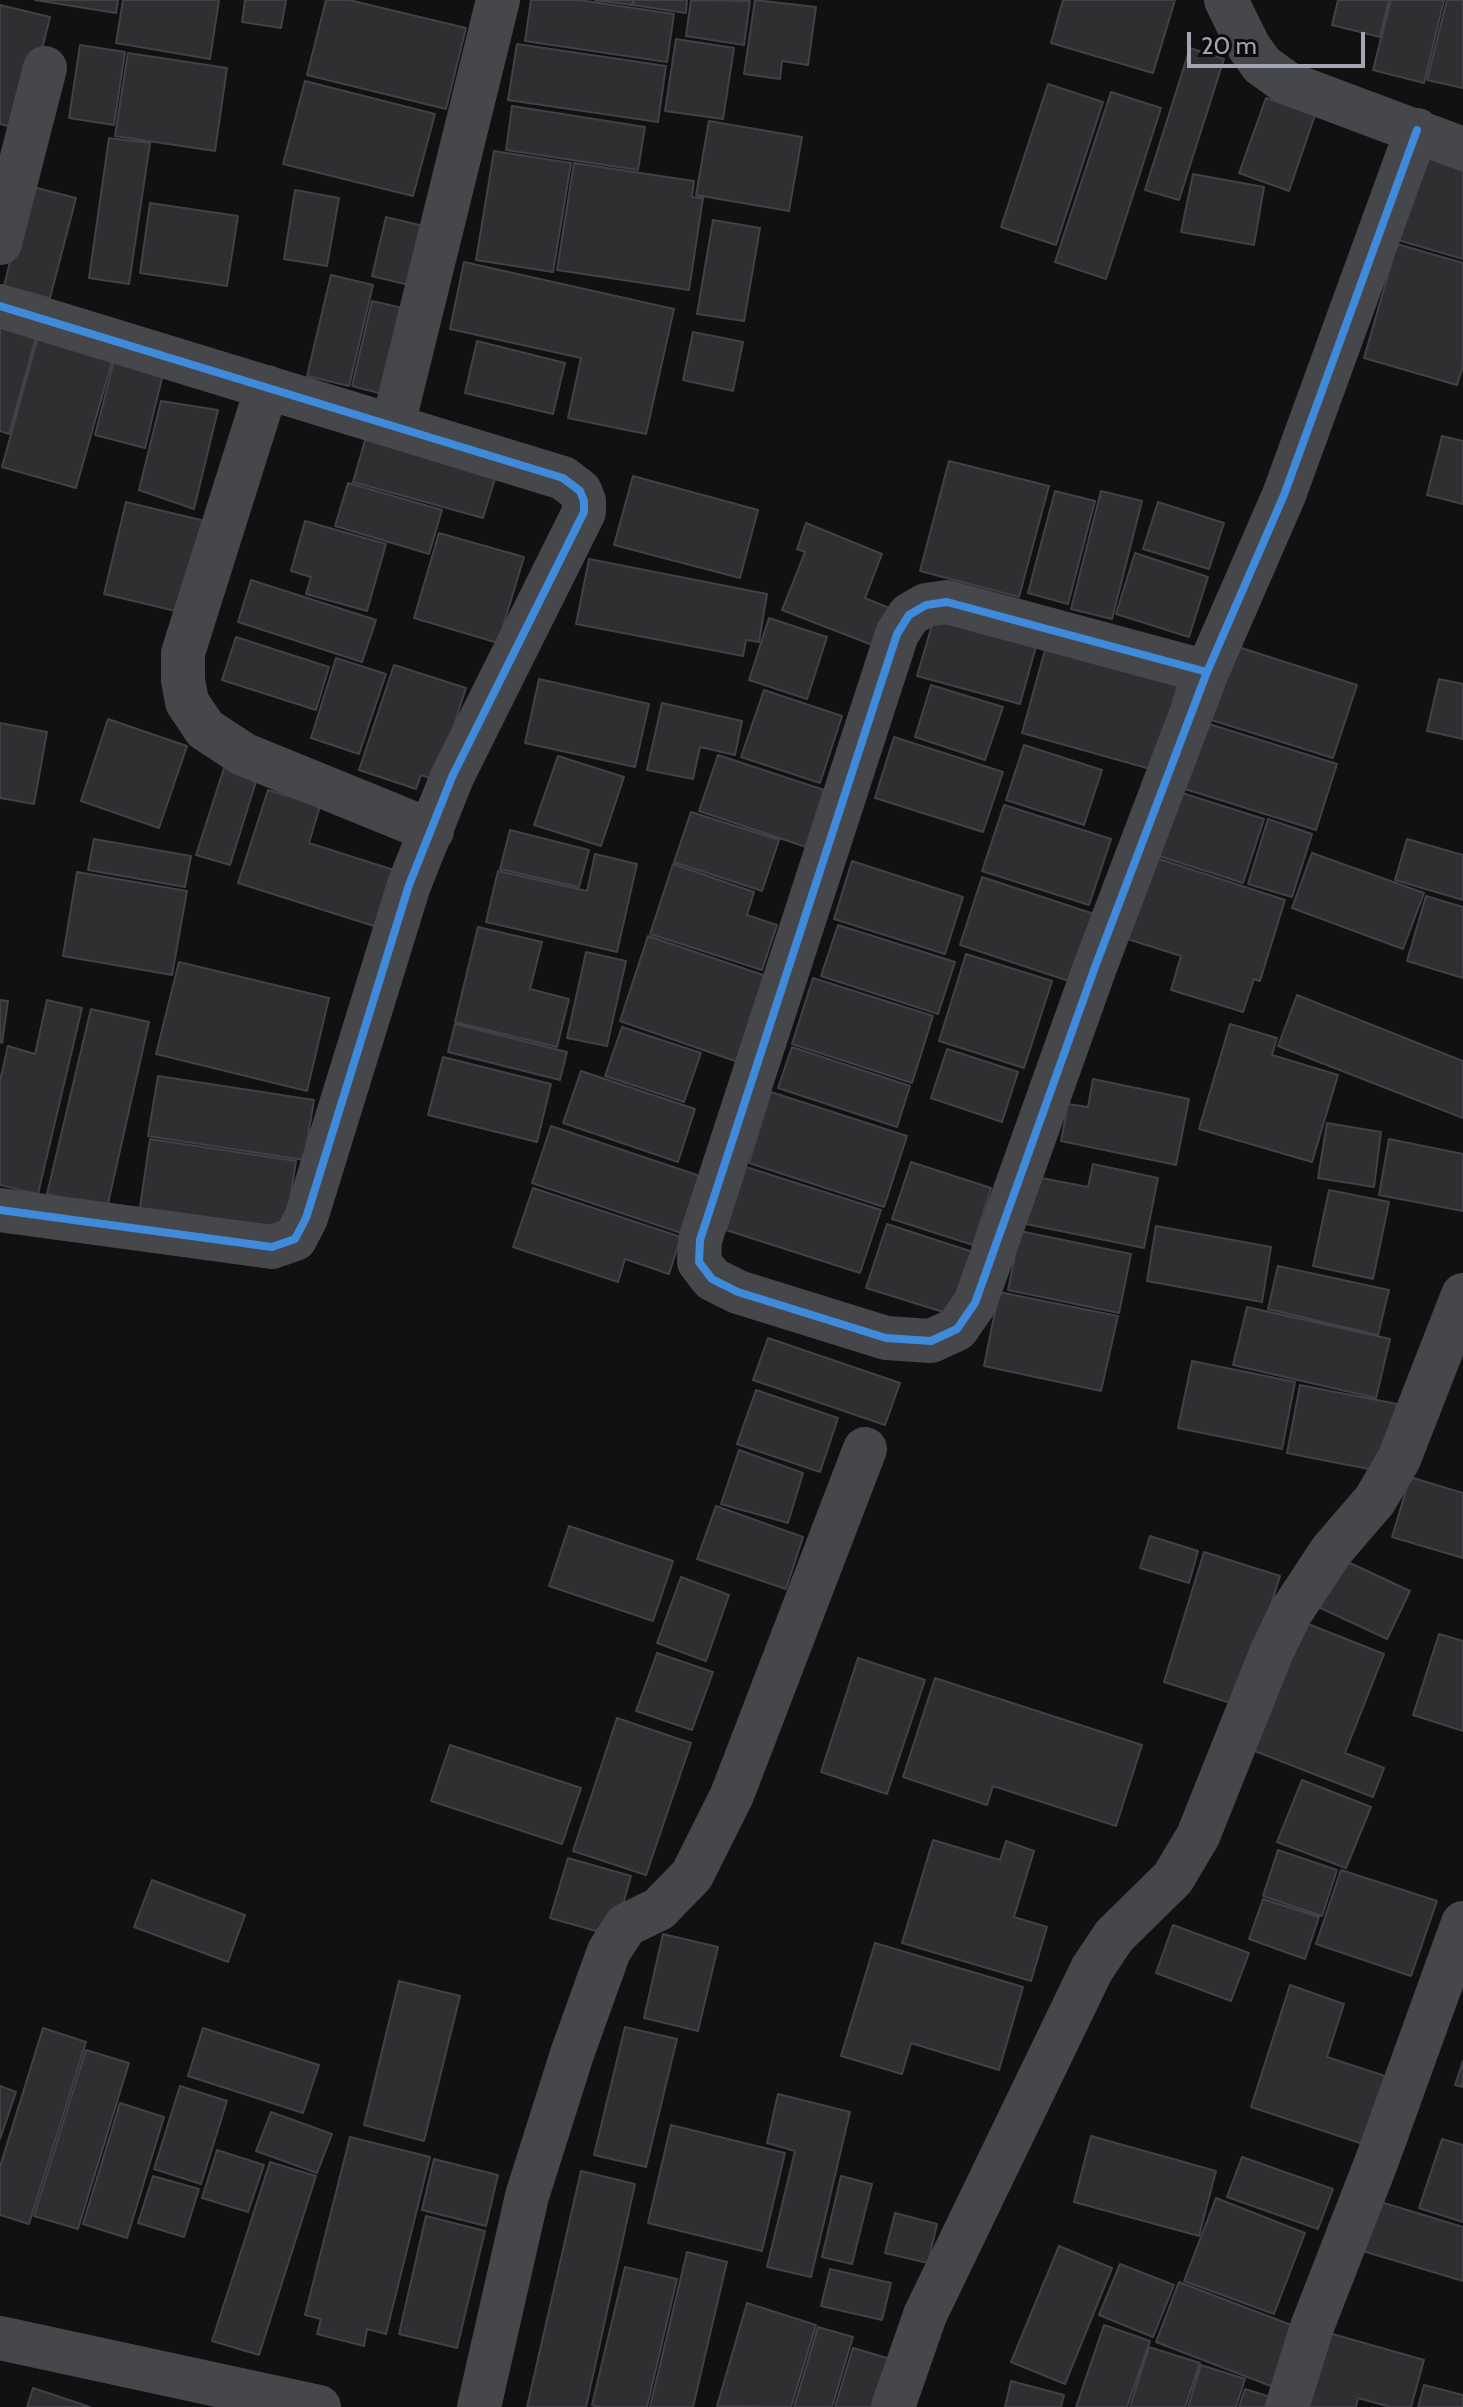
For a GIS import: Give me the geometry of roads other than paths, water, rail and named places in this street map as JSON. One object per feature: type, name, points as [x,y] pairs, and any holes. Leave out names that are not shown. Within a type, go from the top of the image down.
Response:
[{"type":"street","points":[[393,425],[498,0]]},
{"type":"street","points":[[1226,0],[1249,47],[1262,65],[1287,83],[1463,149]]},
{"type":"street","points":[[0,243],[45,68]]},
{"type":"street","points":[[1207,672],[947,602],[926,605],[909,615],[897,634],[700,1240],[699,1262],[712,1279],[738,1292],[886,1338],[931,1341],[957,1329],[975,1303],[1095,967],[1207,672],[1284,495],[1417,130]]},
{"type":"street","points":[[0,306],[563,478],[580,491],[584,501],[584,512],[452,777],[409,885],[306,1218],[295,1239],[272,1247],[0,1210]]},
{"type":"street","points":[[267,387],[183,653],[187,702],[205,729],[243,754],[432,831]]},
{"type":"street","points":[[893,2407],[925,2315],[1092,1969],[1114,1936],[1173,1878],[1192,1846],[1291,1612],[1332,1550],[1375,1500],[1399,1459],[1463,1295]]},
{"type":"street","points":[[479,2407],[527,2196],[609,1951],[626,1925],[659,1909],[692,1875],[732,1795],[865,1449]]},
{"type":"street","points":[[1287,2407],[1312,2327],[1376,2163],[1463,1923]]},
{"type":"street","points":[[0,2338],[319,2407]]}]
